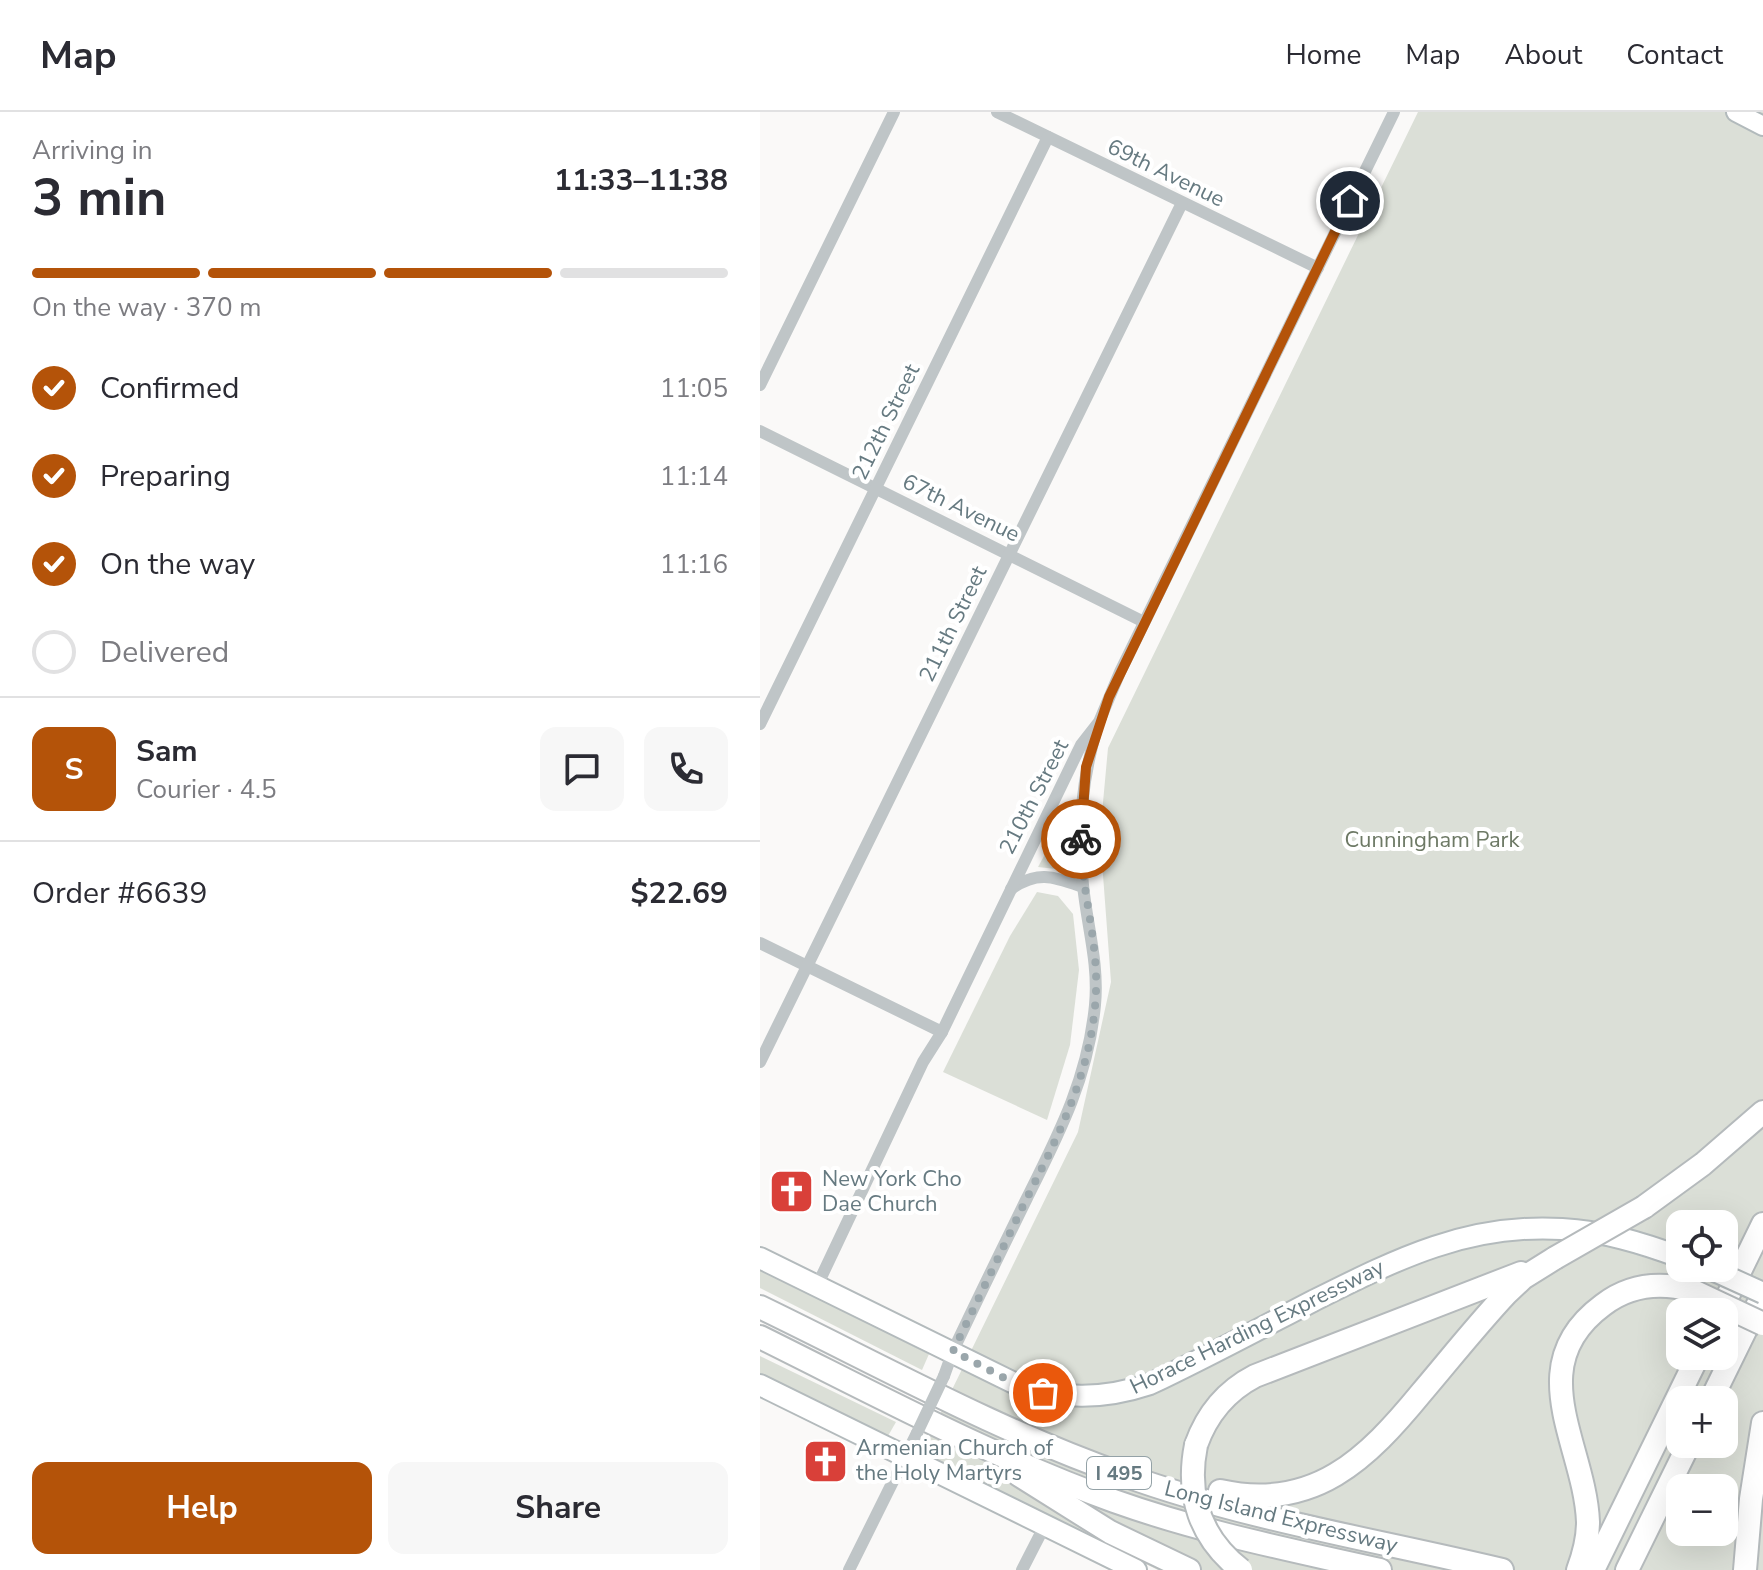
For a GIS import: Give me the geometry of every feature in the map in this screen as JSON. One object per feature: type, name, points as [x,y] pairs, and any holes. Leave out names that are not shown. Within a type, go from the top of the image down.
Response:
[{"type":"highway","points":[[1064,1452],[1236,1494],[1273,1495],[1314,1486],[1349,1468],[1382,1440],[1523,1278],[1644,1207],[1703,1164],[1763,1112]]},
{"type":"highway","points":[[1727,1298],[1763,1224]]},
{"type":"highway","points":[[1241,1570],[1209,1537],[1197,1509],[1192,1482],[1196,1445],[1217,1405],[1235,1388],[1255,1376],[1474,1293],[1555,1258]]},
{"type":"highway","points":[[1578,1570],[1586,1544],[1588,1520],[1560,1395],[1562,1369],[1569,1345],[1590,1315],[1621,1294],[1657,1285],[1691,1290],[1763,1324]]},
{"type":"highway","points":[[1718,1386],[1763,1294]]},
{"type":"highway","name":"Long Island Expressway","points":[[760,1307],[1002,1425],[1127,1476],[1202,1500],[1502,1570]]},
{"type":"highway","name":"Long Island Expressway","points":[[760,1337],[1054,1478],[1151,1513],[1218,1532],[1380,1570]]},
{"type":"highway","points":[[1593,1570],[1691,1370]]},
{"type":"highway","points":[[1745,1570],[1751,1499],[1763,1423]]},
{"type":"highway","points":[[947,1429],[1110,1532],[1189,1570]]},
{"type":"highway","points":[[1627,1570],[1682,1458]]},
{"type":"main road","name":"Horace Harding Expressway","points":[[760,1258],[1012,1382],[1043,1393],[1074,1397],[1104,1396],[1150,1384],[1390,1263],[1455,1239],[1517,1229],[1560,1229],[1606,1235],[1666,1253]]},
{"type":"main road","points":[[1738,1282],[1763,1294]]},
{"type":"main road","points":[[762,1391],[905,1456],[1136,1570]]},
{"type":"street","points":[[760,385],[894,112]]},
{"type":"street","name":"69th Avenue","points":[[997,112],[1318,268]]},
{"type":"street","name":"210th Street","points":[[817,1286],[923,1062],[942,1032],[1081,745],[1099,722],[1144,622],[1394,112]]},
{"type":"street","points":[[1736,112],[1763,126]]},
{"type":"street","name":"212th Street","points":[[760,724],[1048,137]]},
{"type":"street","name":"211th Street","points":[[760,1062],[1182,203]]},
{"type":"street","name":"67th Avenue","points":[[760,431],[1144,622]]},
{"type":"street","points":[[849,1570],[1078,1091],[1090,1040],[1096,989],[1096,960],[1083,887],[1081,814],[1086,767],[1099,722]]},
{"type":"street","points":[[1011,890],[1031,877],[1053,877],[1083,887]]},
{"type":"street","points":[[760,943],[942,1032]]},
{"type":"street","points":[[1022,1570],[1045,1525]]},
{"type":"green space","name":"Cunningham Park","points":[[1418,112],[1763,112],[1763,1570],[1158,1570],[929,1458],[931,1453],[923,1449],[1078,1132],[1111,982],[1100,835],[1108,748]]},
{"type":"green space","points":[[1067,814],[1065,870],[1038,867]]},
{"type":"green space","points":[[1037,892],[1058,896],[1073,914],[1079,970],[1070,1045],[1047,1120],[943,1072],[1010,936]]},
{"type":"green space","points":[[760,1270],[929,1354],[922,1370],[760,1288]]},
{"type":"green space","points":[[760,1356],[896,1422],[888,1436],[760,1373]]},
{"type":"way so far","points":[[1043,1393],[1012,1382],[953,1351],[1078,1091],[1090,1040],[1096,989],[1096,960],[1083,887],[1081,839]]},
{"type":"place","name":"New York Cho Dae Church","points":[[791,1192]]},
{"type":"place","name":"Armenian Church of the Holy Martyrs","points":[[825,1461]]},
{"type":"route","points":[[1081,839],[1086,767],[1109,697],[1350,201]]}]
